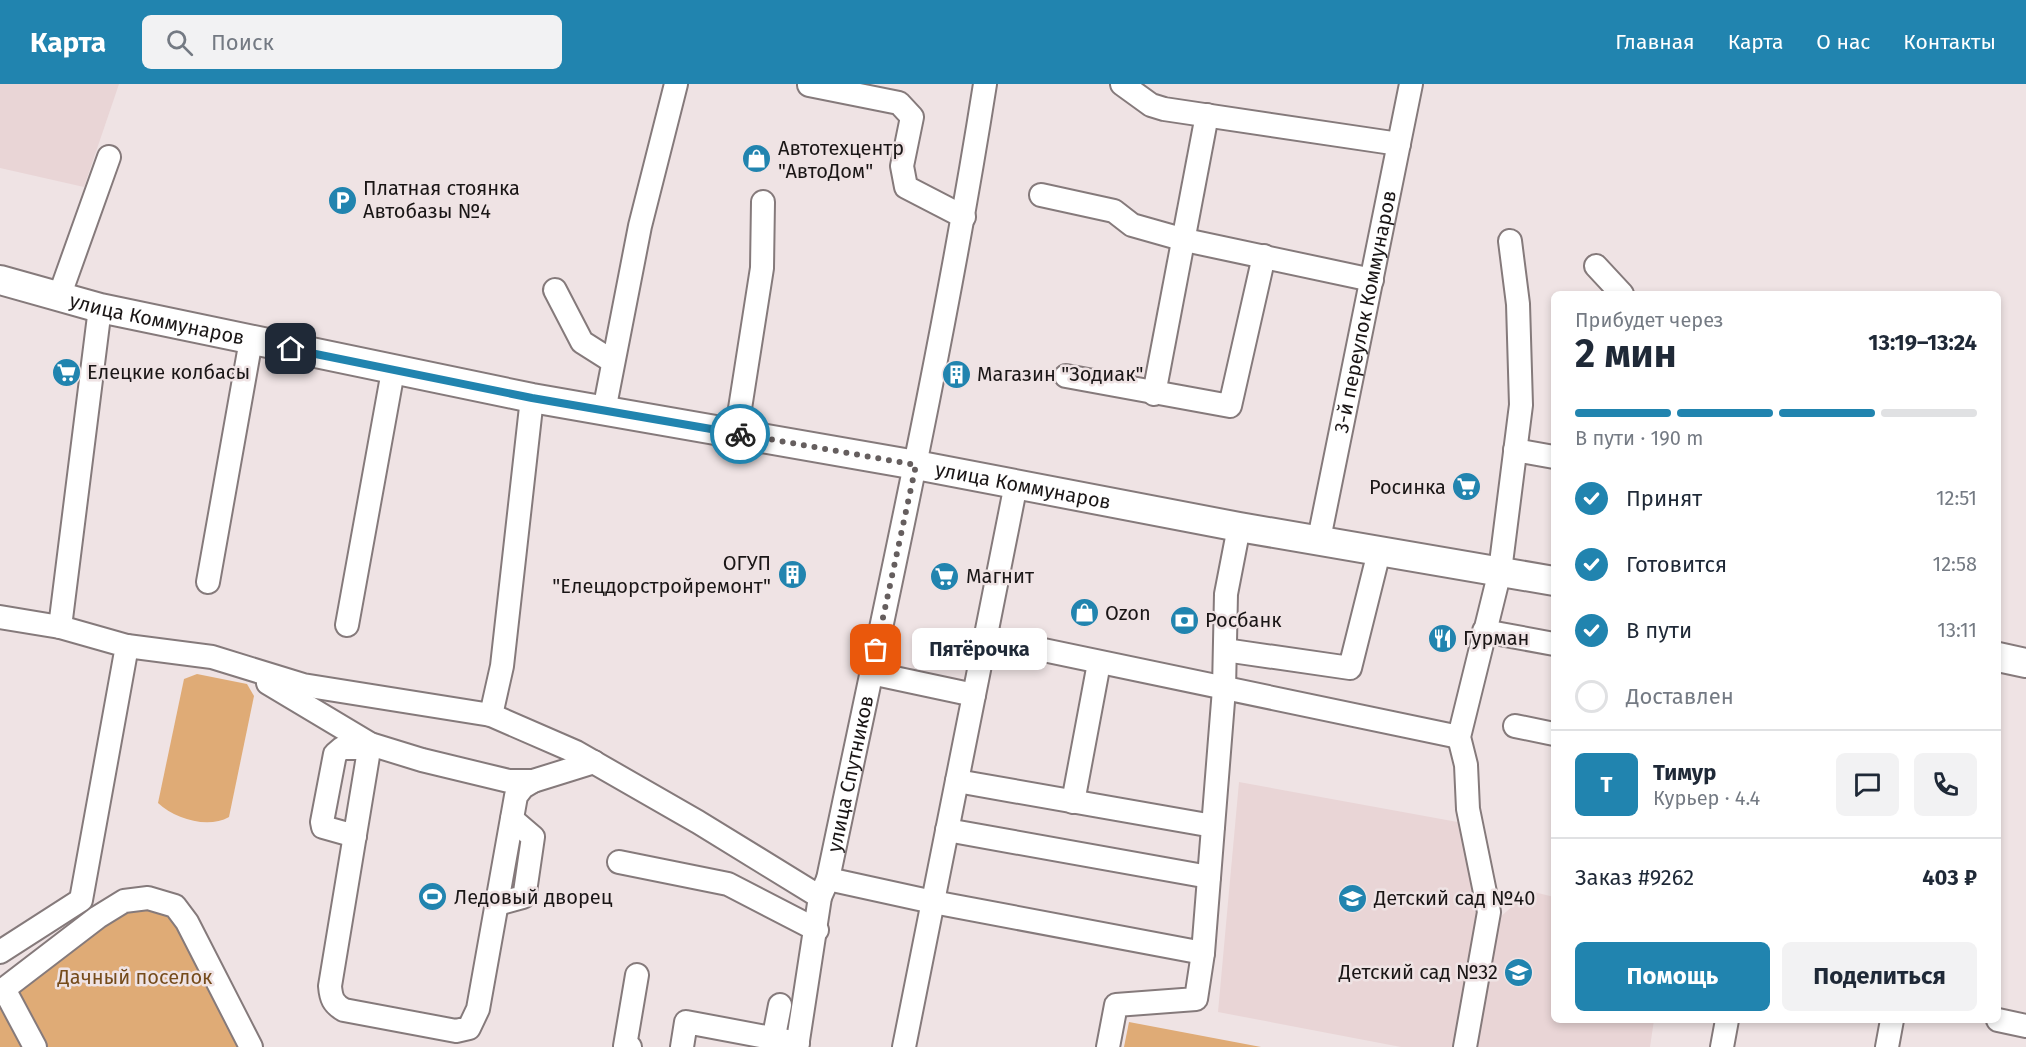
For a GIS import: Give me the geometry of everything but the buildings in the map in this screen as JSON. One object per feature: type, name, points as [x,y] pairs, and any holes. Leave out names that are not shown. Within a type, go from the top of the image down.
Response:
[{"type":"main road","name":"улица Коммунаров","points":[[0,280],[100,308],[393,371],[532,398],[916,465],[1379,552],[1551,580]]},
{"type":"main road","points":[[2001,658],[2026,663]]},
{"type":"street","points":[[604,411],[640,226],[676,84]]},
{"type":"street","name":"улица Спутников","points":[[798,1045],[824,888],[916,465],[964,216],[985,84]]},
{"type":"street","points":[[1122,84],[1151,105],[1400,144]]},
{"type":"street","name":"3-й переулок Коммунаров","points":[[1319,539],[1412,84]]},
{"type":"street","points":[[809,85],[899,103],[912,117],[902,166],[906,187],[964,216]]},
{"type":"street","points":[[1154,394],[1207,115]]},
{"type":"street","points":[[59,297],[109,157]]},
{"type":"street","points":[[1041,195],[1114,211],[1132,225],[1185,240],[1372,280]]},
{"type":"street","points":[[736,434],[762,268],[764,202]]},
{"type":"street","points":[[1465,1047],[1489,912],[1468,809],[1466,765],[1459,737],[1500,572],[1521,405],[1518,304],[1510,241]]},
{"type":"street","points":[[1066,375],[1154,394],[1230,406],[1264,256]]},
{"type":"street","points":[[1596,266],[1620,291]]},
{"type":"street","points":[[555,290],[582,342],[612,361]]},
{"type":"street","points":[[60,627],[100,308]]},
{"type":"street","points":[[208,582],[251,340]]},
{"type":"street","points":[[347,625],[393,371]]},
{"type":"street","points":[[491,716],[502,666],[532,398]]},
{"type":"street","points":[[1515,450],[1551,456]]},
{"type":"street","points":[[904,1047],[1016,484]]},
{"type":"street","points":[[1108,1047],[1116,1005],[1196,999],[1203,953],[1224,689],[1226,594],[1239,527]]},
{"type":"street","points":[[1225,650],[1350,668],[1379,552]]},
{"type":"street","points":[[0,617],[60,627],[127,646],[212,657],[303,686],[491,716],[594,762],[698,822],[824,888],[933,902],[1203,953]]},
{"type":"street","points":[[1484,631],[1551,643]]},
{"type":"street","points":[[986,638],[1459,737]]},
{"type":"street","points":[[0,952],[81,900],[127,646]]},
{"type":"street","points":[[212,657],[269,683],[370,746],[509,781],[533,781]]},
{"type":"street","points":[[1073,802],[1100,663]]},
{"type":"street","points":[[871,673],[974,695]]},
{"type":"street","points":[[1515,726],[1551,733]]},
{"type":"street","points":[[370,746],[330,986],[331,997],[336,1006],[344,1010],[456,1031],[469,1028],[478,1009],[497,904],[522,897],[525,892],[533,837],[512,819],[516,795],[533,781],[594,762]]},
{"type":"street","points":[[355,836],[323,827],[322,822],[335,754],[342,748],[370,746]]},
{"type":"street","points":[[957,781],[1212,826]]},
{"type":"street","points":[[948,830],[1209,877]]},
{"type":"street","points":[[619,862],[728,884],[817,930]]},
{"type":"street","points":[[35,1047],[2,991],[98,917],[124,901],[148,898],[175,906],[188,922],[251,1047]]},
{"type":"street","points":[[630,1047],[625,1046],[637,975]]},
{"type":"street","points":[[774,1036],[780,1005]]},
{"type":"street","points":[[2001,1021],[2026,1026]]},
{"type":"street","points":[[682,1047],[686,1022],[774,1036],[798,1045]]},
{"type":"street","points":[[1722,1047],[1726,1023]]},
{"type":"street","points":[[1887,1047],[1891,1023]]},
{"type":"shaded area","points":[[0,84],[119,84],[84,187],[0,168]]},
{"type":"shaded area","name":"Детский сад №40","points":[[1239,782],[1463,823],[1482,916],[1461,1047],[1401,1047],[1218,1012]]},
{"type":"shaded area","name":"Детский сад №32","points":[[1530,891],[1551,896],[1551,1023],[1654,1023],[1650,1047],[1473,1047],[1491,925]]},
{"type":"green space","points":[[197,674],[247,684],[254,696],[229,817],[221,821],[192,821],[173,814],[158,803],[184,679]]},
{"type":"green space","name":"Дачный поселок","points":[[124,901],[175,906],[251,1047],[0,1047],[0,992]]},
{"type":"green space","points":[[1129,1022],[1261,1047],[1124,1047]]},
{"type":"way so far","points":[[740,434],[916,465],[876,650]]},
{"type":"place","name":"Автотехцентр \"АвтоДом\"","points":[[757,159]]},
{"type":"place","name":"Платная стоянка Автобазы №4","points":[[342,200]]},
{"type":"place","name":"Елецкие колбасы","points":[[66,372]]},
{"type":"place","name":"Магазин \"Зодиак\"","points":[[956,374]]},
{"type":"place","name":"Росинка","points":[[1467,487]]},
{"type":"place","name":"ОГУП \"Елецдорстройремонт\"","points":[[792,575]]},
{"type":"place","name":"Магнит","points":[[945,576]]},
{"type":"place","name":"Ozon","points":[[1084,613]]},
{"type":"place","name":"Росбанк","points":[[1184,620]]},
{"type":"place","name":"Гурман","points":[[1442,638]]},
{"type":"place","name":"Пятёрочка","points":[[876,650]]},
{"type":"place","name":"Ледовый дворец","points":[[433,897]]},
{"type":"place","name":"Детский сад №40","points":[[1353,898]]},
{"type":"place","name":"Детский сад №32","points":[[1519,972]]},
{"type":"route","points":[[291,349],[532,398],[740,434]]}]
